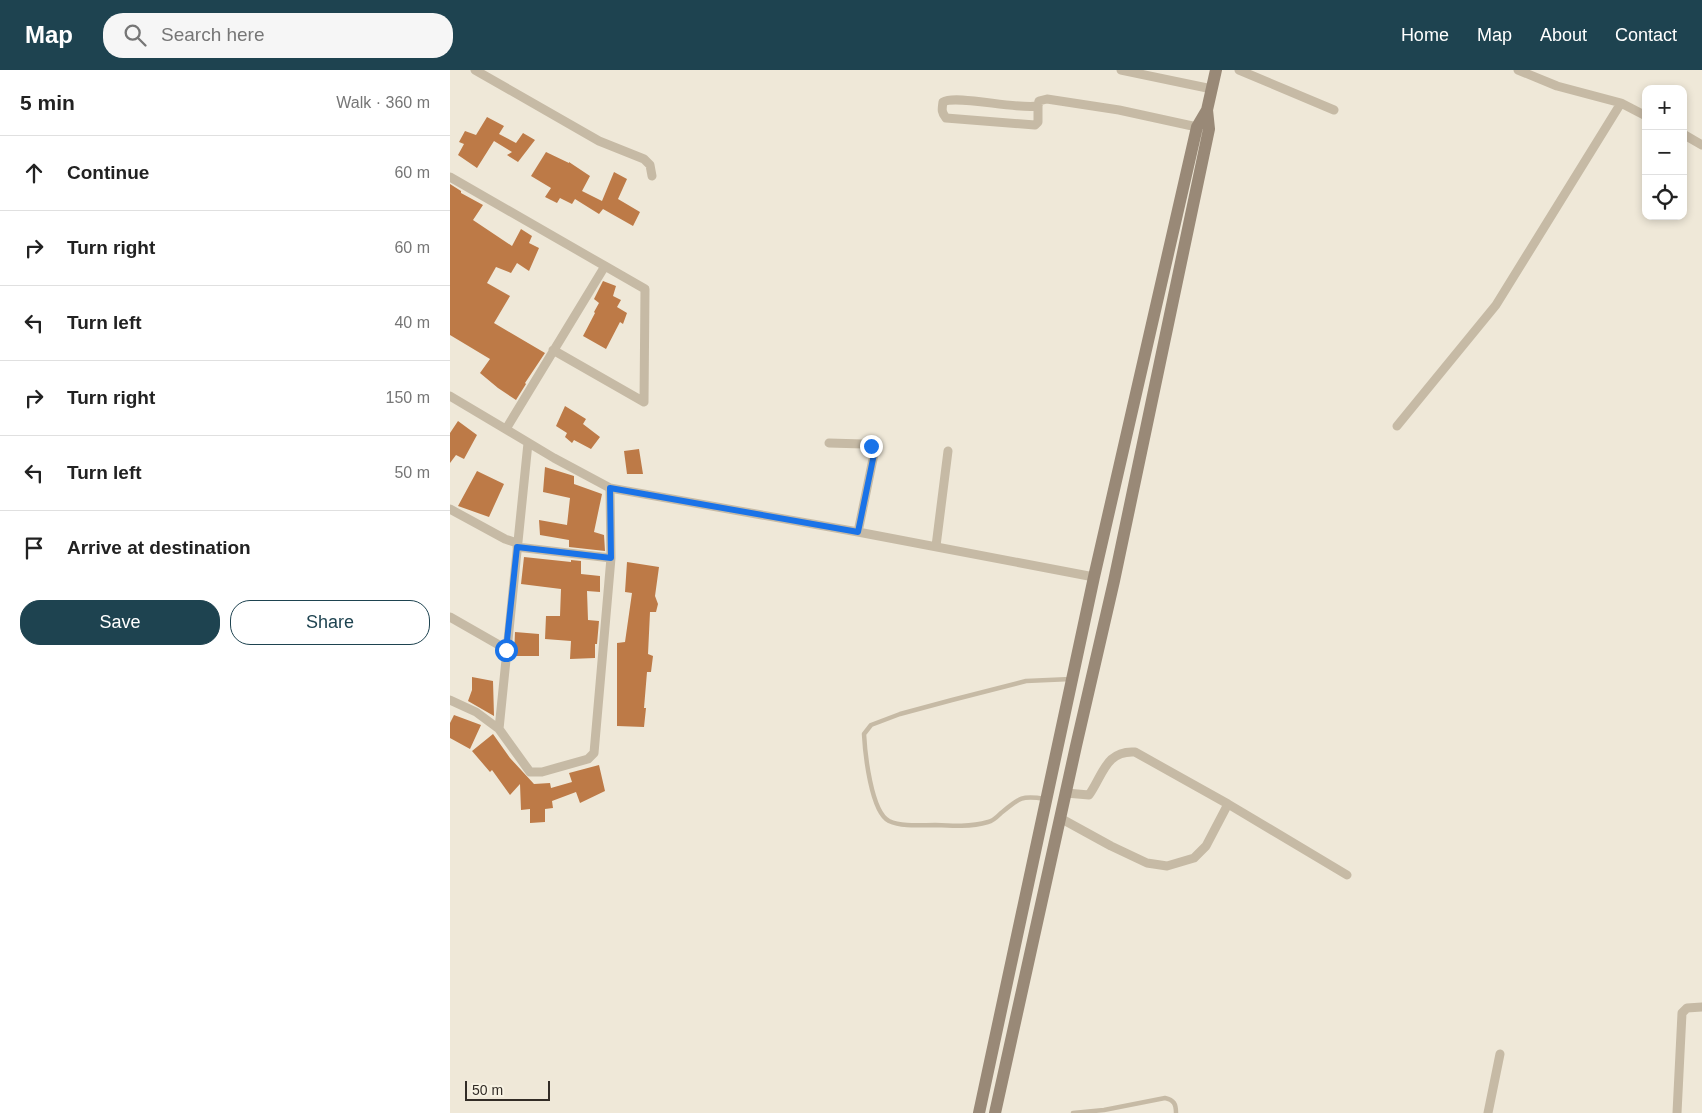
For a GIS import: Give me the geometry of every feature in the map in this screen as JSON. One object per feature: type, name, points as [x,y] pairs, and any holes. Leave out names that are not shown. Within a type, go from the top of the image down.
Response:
[{"type":"main road","points":[[979,1113],[1094,577],[1197,127],[1207,110],[1216,70]]},
{"type":"main road","points":[[995,1113],[1114,581],[1169,322],[1209,129],[1207,110]]},
{"type":"street","points":[[475,70],[599,141],[644,158],[650,164],[652,176]]},
{"type":"street","points":[[1121,70],[1212,89]]},
{"type":"street","points":[[1239,70],[1334,110]]},
{"type":"street","points":[[1518,70],[1558,86],[1620,103],[1642,114]]},
{"type":"street","points":[[1038,106],[1016,107],[954,99],[943,102],[942,114],[946,118],[1035,125],[1038,122],[1039,101],[1042,99],[1061,100],[1119,110],[1197,127]]},
{"type":"street","points":[[1397,426],[1496,305],[1620,103]]},
{"type":"street","points":[[1687,136],[1702,145]]},
{"type":"street","points":[[450,177],[645,289],[644,402],[553,350]]},
{"type":"street","points":[[506,429],[605,266]]},
{"type":"street","points":[[450,396],[610,488],[936,546],[1094,577]]},
{"type":"street","points":[[499,729],[528,442]]},
{"type":"street","points":[[829,443],[863,444],[871,446],[874,454],[858,532]]},
{"type":"street","points":[[936,546],[948,450]]},
{"type":"street","points":[[450,700],[476,712],[499,729],[530,772],[542,772],[588,759],[594,753],[611,558],[610,488]]},
{"type":"street","points":[[450,509],[517,545],[611,558]]},
{"type":"street","points":[[450,617],[506,650]]},
{"type":"street","points":[[1066,793],[1089,795],[1106,765],[1122,752],[1135,752],[1228,804],[1347,875]]},
{"type":"street","points":[[1060,818],[1110,846],[1147,863],[1166,866],[1194,858],[1206,846],[1228,804]]},
{"type":"street","points":[[1677,1113],[1682,1013],[1687,1008],[1702,1007]]},
{"type":"street","points":[[1488,1113],[1500,1054]]},
{"type":"lane","points":[[1046,799],[1028,797],[1016,800],[991,822],[975,825],[904,824],[888,820],[880,812],[875,799],[864,734],[871,725],[900,714],[1026,681],[1072,679]]},
{"type":"lane","points":[[1073,1113],[1104,1110],[1164,1098],[1176,1105],[1176,1113]]},
{"type":"building","points":[[487,117],[504,126],[499,134],[516,143],[523,133],[535,140],[518,162],[507,155],[512,152],[494,141],[477,168],[458,155],[464,144],[459,142],[465,131],[476,135]]},
{"type":"building","points":[[546,152],[569,162],[590,176],[582,191],[602,201],[614,172],[627,179],[618,199],[640,212],[633,226],[603,209],[599,214],[575,199],[572,204],[560,198],[557,203],[545,197],[551,188],[531,176]]},
{"type":"building","points":[[450,184],[461,191],[461,193],[483,205],[473,220],[512,246],[521,229],[532,236],[529,243],[539,248],[529,271],[517,263],[511,273],[496,267],[487,283],[510,296],[494,323],[545,353],[516,400],[480,373],[490,359],[450,335]]},
{"type":"building","points":[[603,281],[616,286],[613,296],[621,300],[617,307],[627,313],[623,324],[620,322],[606,349],[583,336],[599,303],[594,299]]},
{"type":"building","points":[[565,406],[586,419],[583,424],[600,437],[591,449],[574,440],[572,443],[565,437],[567,433],[556,426]]},
{"type":"building","points":[[458,421],[477,435],[464,459],[456,455],[450,463],[450,433]]},
{"type":"building","points":[[639,449],[643,474],[627,474],[624,451]]},
{"type":"building","points":[[545,467],[574,476],[574,484],[602,494],[594,532],[604,535],[605,551],[569,547],[569,540],[540,535],[539,520],[567,525],[570,498],[543,492]]},
{"type":"building","points":[[477,471],[504,484],[489,517],[458,506]]},
{"type":"building","points":[[524,557],[571,562],[571,560],[581,561],[581,574],[600,576],[600,592],[587,591],[588,620],[599,621],[597,644],[595,644],[595,658],[570,659],[571,641],[545,639],[546,616],[560,616],[561,589],[521,584]]},
{"type":"building","points":[[627,562],[659,567],[655,596],[658,604],[656,612],[650,612],[648,654],[653,656],[651,672],[647,672],[644,727],[617,726],[617,643],[625,642],[632,593],[625,592]]},
{"type":"building","points":[[515,632],[539,634],[539,656],[514,656]]},
{"type":"building","points":[[472,677],[493,681],[494,716],[468,701],[472,690]]},
{"type":"building","points":[[454,715],[481,725],[470,749],[450,738],[450,723]]},
{"type":"building","points":[[493,734],[510,758],[534,784],[550,783],[551,788],[572,782],[569,773],[599,765],[605,791],[580,803],[576,792],[552,801],[553,808],[545,809],[545,822],[530,823],[530,809],[521,810],[520,784],[510,795],[492,770],[490,772],[472,751]]},
{"type":"route","points":[[506,650],[517,547],[611,558],[610,488],[858,532],[874,454],[871,446]]}]
